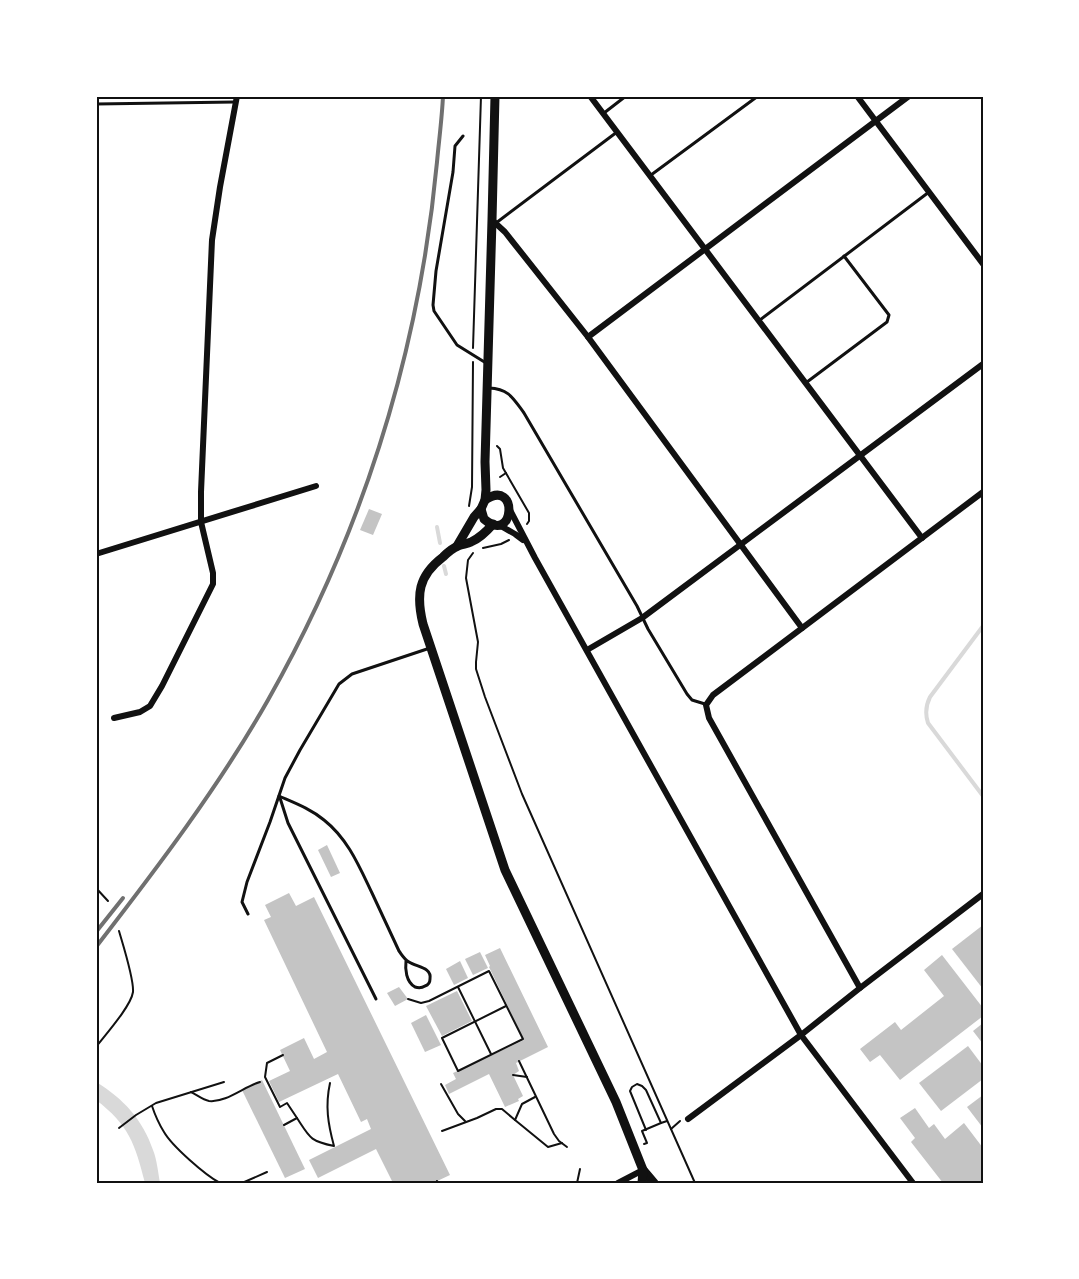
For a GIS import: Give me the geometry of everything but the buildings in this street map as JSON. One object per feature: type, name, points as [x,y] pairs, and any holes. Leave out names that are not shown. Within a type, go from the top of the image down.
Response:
[{"type":"main road","points":[[495,96],[494,221],[487,364],[486,490],[483,504],[484,519],[496,524]]},
{"type":"main road","points":[[485,462],[498,496],[507,501],[509,514],[505,521],[496,524],[476,539],[457,546],[432,566],[421,586],[420,612],[505,870],[616,1102],[644,1170],[654,1183]]},
{"type":"main road","points":[[457,546],[483,504],[493,496],[498,496]]},
{"type":"main road","points":[[642,1183],[644,1170]]},
{"type":"street","points":[[590,96],[922,538]]},
{"type":"street","points":[[857,96],[983,264]]},
{"type":"street","points":[[588,338],[909,96]]},
{"type":"street","points":[[114,718],[140,712],[150,706],[211,588],[213,579],[201,522],[212,240],[236,99]]},
{"type":"street","points":[[494,221],[588,338],[802,628]]},
{"type":"street","points":[[586,651],[642,618],[983,364]]},
{"type":"street","points":[[96,554],[315,486]]},
{"type":"street","points":[[860,988],[709,718],[706,705],[712,695],[983,492]]},
{"type":"street","points":[[510,510],[586,651],[801,1035],[913,1183]]},
{"type":"street","points":[[496,524],[521,538],[529,548]]},
{"type":"street","points":[[688,1119],[983,894]]},
{"type":"street","points":[[618,1183],[644,1170]]},
{"type":"lane","points":[[603,114],[626,96]]},
{"type":"lane","points":[[650,176],[758,96]]},
{"type":"lane","points":[[96,104],[236,99]]},
{"type":"lane","points":[[494,221],[616,132]]},
{"type":"lane","points":[[463,136],[455,146],[433,305],[457,345],[487,364]]},
{"type":"lane","points":[[759,321],[929,192]]},
{"type":"lane","points":[[805,384],[887,322],[889,315],[844,256]]},
{"type":"lane","points":[[487,388],[500,389],[511,395],[525,413],[687,694],[692,700],[706,705]]},
{"type":"lane","points":[[248,914],[242,902],[247,882],[289,769],[339,684],[352,674],[430,648]]},
{"type":"lane","points":[[279,796],[322,818],[345,843],[357,860],[399,951],[406,961],[428,971],[430,979],[426,986],[416,987],[410,982],[406,973],[406,961]]},
{"type":"lane","points":[[279,796],[288,823],[376,999]]},
{"type":"path","points":[[469,510],[472,487],[473,356],[481,96]]},
{"type":"path","points":[[500,449],[506,473],[529,513],[528,523]]},
{"type":"path","points":[[500,477],[506,473]]},
{"type":"path","points":[[509,540],[480,548],[471,554],[468,560],[466,578],[478,642],[476,669],[522,794],[695,1183]]},
{"type":"path","points":[[96,888],[108,901]]},
{"type":"path","points":[[96,1047],[127,1005],[132,993],[132,983],[119,931]]},
{"type":"path","points":[[408,999],[421,1003],[426,1002],[489,971],[523,1039],[458,1071],[442,1038],[506,1006]]},
{"type":"path","points":[[458,987],[491,1054]]},
{"type":"path","points":[[283,1055],[267,1063],[265,1077],[280,1107],[287,1103],[311,1139],[334,1146],[327,1117],[326,1100],[330,1083]]},
{"type":"path","points":[[519,1061],[554,1134],[567,1147]]},
{"type":"path","points":[[513,1075],[527,1077]]},
{"type":"path","points":[[119,1128],[151,1105],[224,1082]]},
{"type":"path","points":[[191,1092],[207,1101],[212,1101],[222,1099],[260,1082]]},
{"type":"path","points":[[441,1084],[458,1114],[467,1122]]},
{"type":"path","points":[[646,1130],[630,1091],[637,1084],[646,1090],[661,1123]]},
{"type":"path","points":[[515,1120],[522,1104],[536,1096]]},
{"type":"path","points":[[151,1105],[167,1137],[202,1170],[220,1183]]},
{"type":"path","points":[[442,1131],[499,1108],[548,1147],[562,1143]]},
{"type":"path","points":[[284,1125],[297,1118]]},
{"type":"path","points":[[644,1144],[647,1143],[642,1131],[667,1121]]},
{"type":"path","points":[[577,1183],[580,1170]]},
{"type":"path","points":[[242,1183],[267,1172]]},
{"type":"shaded area","points":[[96,1082],[115,1095],[144,1129],[154,1154],[160,1183],[145,1183],[129,1136],[116,1118],[96,1100]]},
{"type":"waterway","points":[[437,527],[440,543]]},
{"type":"waterway","points":[[444,566],[446,574]]},
{"type":"waterway","points":[[983,626],[930,697],[926,713],[928,723],[983,796]]},
{"type":"railway","points":[[96,947],[186,827],[229,765],[302,637],[332,572],[358,507],[401,372],[428,233],[443,96]]},
{"type":"railway","points":[[96,932],[123,898]]}]
